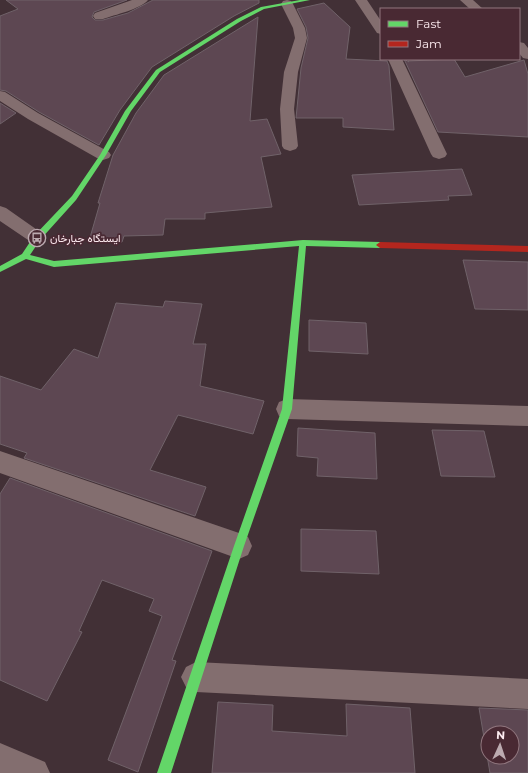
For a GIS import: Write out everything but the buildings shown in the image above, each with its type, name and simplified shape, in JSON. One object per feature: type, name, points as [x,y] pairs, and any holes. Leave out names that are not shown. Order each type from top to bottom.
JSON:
[{"type":"street","points":[[99,16],[142,0]]},
{"type":"street","points":[[0,269],[25,256],[37,238],[74,198],[103,155],[128,111],[158,71],[239,20],[263,8],[308,0]]},
{"type":"street","points":[[361,0],[380,28]]},
{"type":"street","points":[[466,0],[476,8]]},
{"type":"street","points":[[287,4],[299,28],[301,38],[291,72],[287,109],[290,146]]},
{"type":"street","points":[[520,47],[528,55]]},
{"type":"street","points":[[395,60],[439,154]]},
{"type":"street","points":[[0,94],[33,116],[103,155]]},
{"type":"street","points":[[0,212],[37,238]]},
{"type":"street","points":[[25,256],[54,264],[303,244],[528,248]]},
{"type":"street","points":[[164,773],[239,546],[287,409],[303,244]]},
{"type":"street","points":[[287,409],[528,416]]},
{"type":"street","points":[[0,462],[239,546]]},
{"type":"street","points":[[196,677],[528,694]]},
{"type":"street","points":[[0,759],[34,773]]},
{"type":"traffic: fast","points":[[0,269],[25,256],[37,238],[74,198],[103,155],[128,111],[158,71],[239,20],[263,8],[308,0]]},
{"type":"traffic: fast","points":[[25,256],[54,264],[303,243],[380,245]]},
{"type":"traffic: fast","points":[[164,773],[239,546],[287,409],[303,243]]},
{"type":"traffic: jam","points":[[380,245],[528,249]]},
{"type":"place","name":"ایستگاه جبارخان","points":[[37,238]]}]
